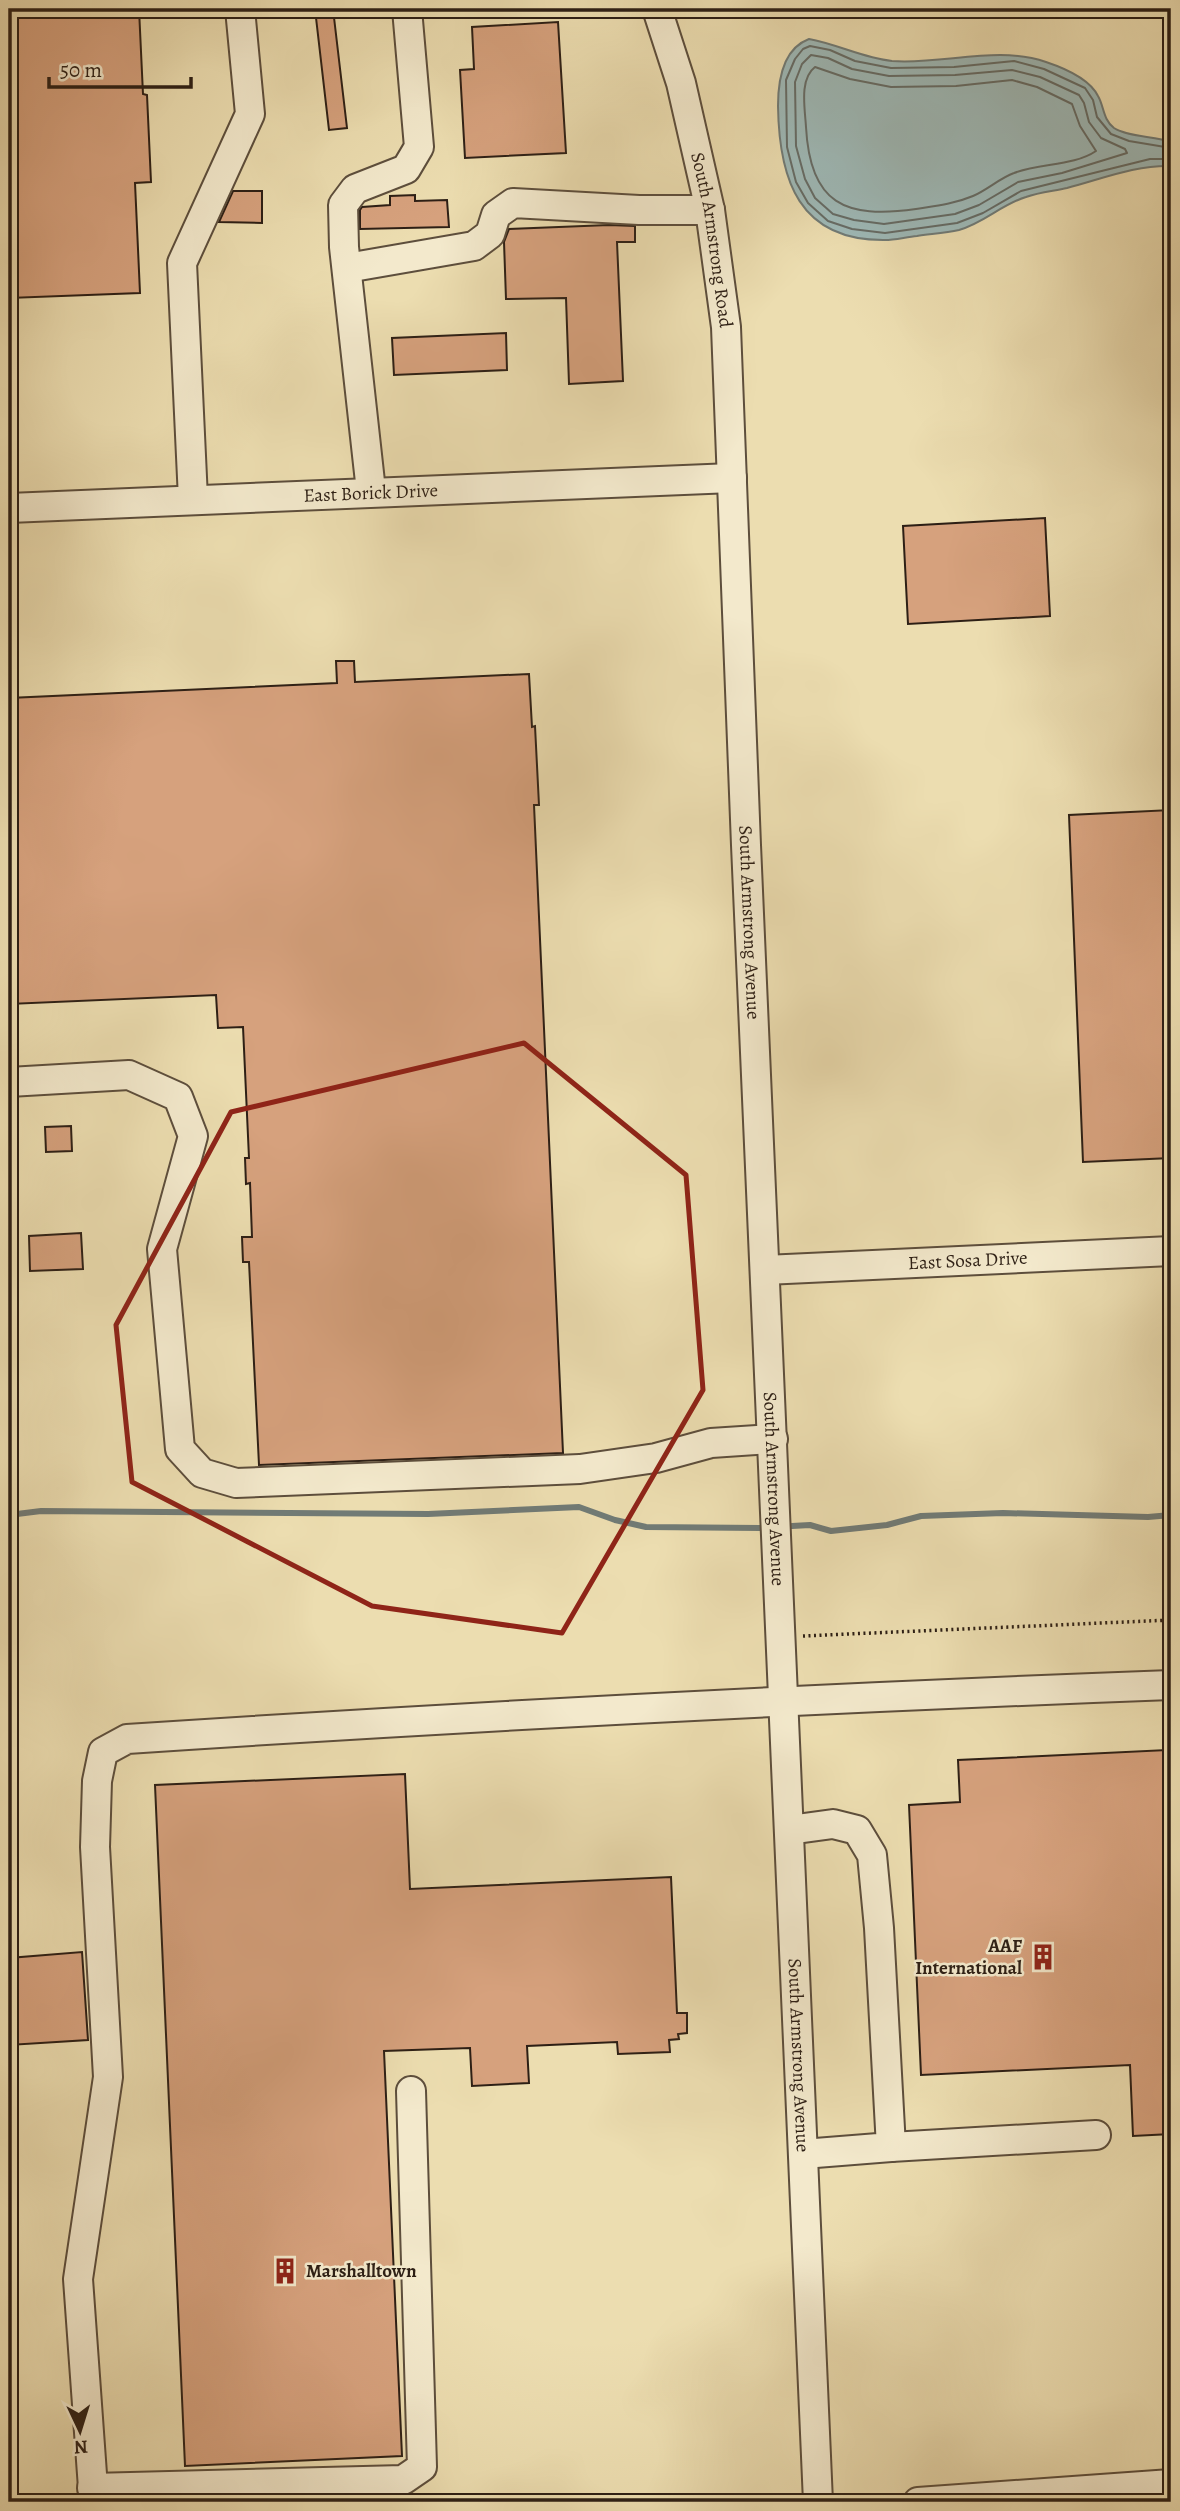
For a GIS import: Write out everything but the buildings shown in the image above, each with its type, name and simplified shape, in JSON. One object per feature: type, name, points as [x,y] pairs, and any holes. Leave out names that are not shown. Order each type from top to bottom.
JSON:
[{"type":"street","points":[[193,499],[182,263],[250,114],[240,9]]},
{"type":"street","points":[[371,491],[347,268],[343,205],[355,190],[406,169],[419,147],[407,9]]},
{"type":"street","name":"South Armstrong Road","points":[[657,9],[681,82],[710,210],[726,327],[732,478]]},
{"type":"street","points":[[347,268],[474,246],[490,234],[496,215],[513,203],[639,210],[710,210]]},
{"type":"street","name":"East Borick Drive","points":[[9,508],[732,478]]},
{"type":"street","name":"South Armstrong Avenue","points":[[732,478],[818,2502]]},
{"type":"street","points":[[9,1082],[129,1074],[177,1097],[192,1136],[162,1249],[180,1449],[202,1473],[236,1483],[580,1469],[656,1458],[711,1443],[773,1439]]},
{"type":"street","name":"East Sosa Drive","points":[[765,1270],[1171,1251]]},
{"type":"street","points":[[411,2091],[422,2467],[403,2480],[93,2495],[78,2279],[108,2077],[95,1847],[97,1781],[103,1752],[127,1739],[783,1701],[1171,1685]]},
{"type":"street","points":[[789,1830],[833,1824],[858,1830],[872,1855],[879,1928],[891,2147]]},
{"type":"street","points":[[803,2154],[1096,2134]]},
{"type":"street","points":[[918,2502],[1171,2484]]},
{"type":"path","points":[[780,1637],[1171,1620]]},
{"type":"highlighted area","points":[[524,1043],[686,1175],[703,1390],[562,1633],[372,1606],[132,1482],[116,1325],[231,1112]]},
{"type":"water","points":[[809,39],[892,61],[1008,55],[1053,64],[1089,84],[1114,128],[1171,142],[1171,166],[1132,170],[1031,195],[968,227],[954,231],[885,240],[856,238],[832,230],[814,218],[800,201],[790,181],[779,133],[778,96],[783,67],[793,50]]},
{"type":"waterway","points":[[9,1515],[41,1511],[428,1514],[579,1507],[615,1520],[646,1527],[760,1528]]},
{"type":"waterway","points":[[792,1526],[810,1525],[831,1531],[887,1525],[921,1516],[1003,1513],[1148,1517],[1171,1515]]},
{"type":"place","name":"AAF International","points":[[1043,1957]]},
{"type":"place","name":"Marshalltown","points":[[285,2271]]}]
